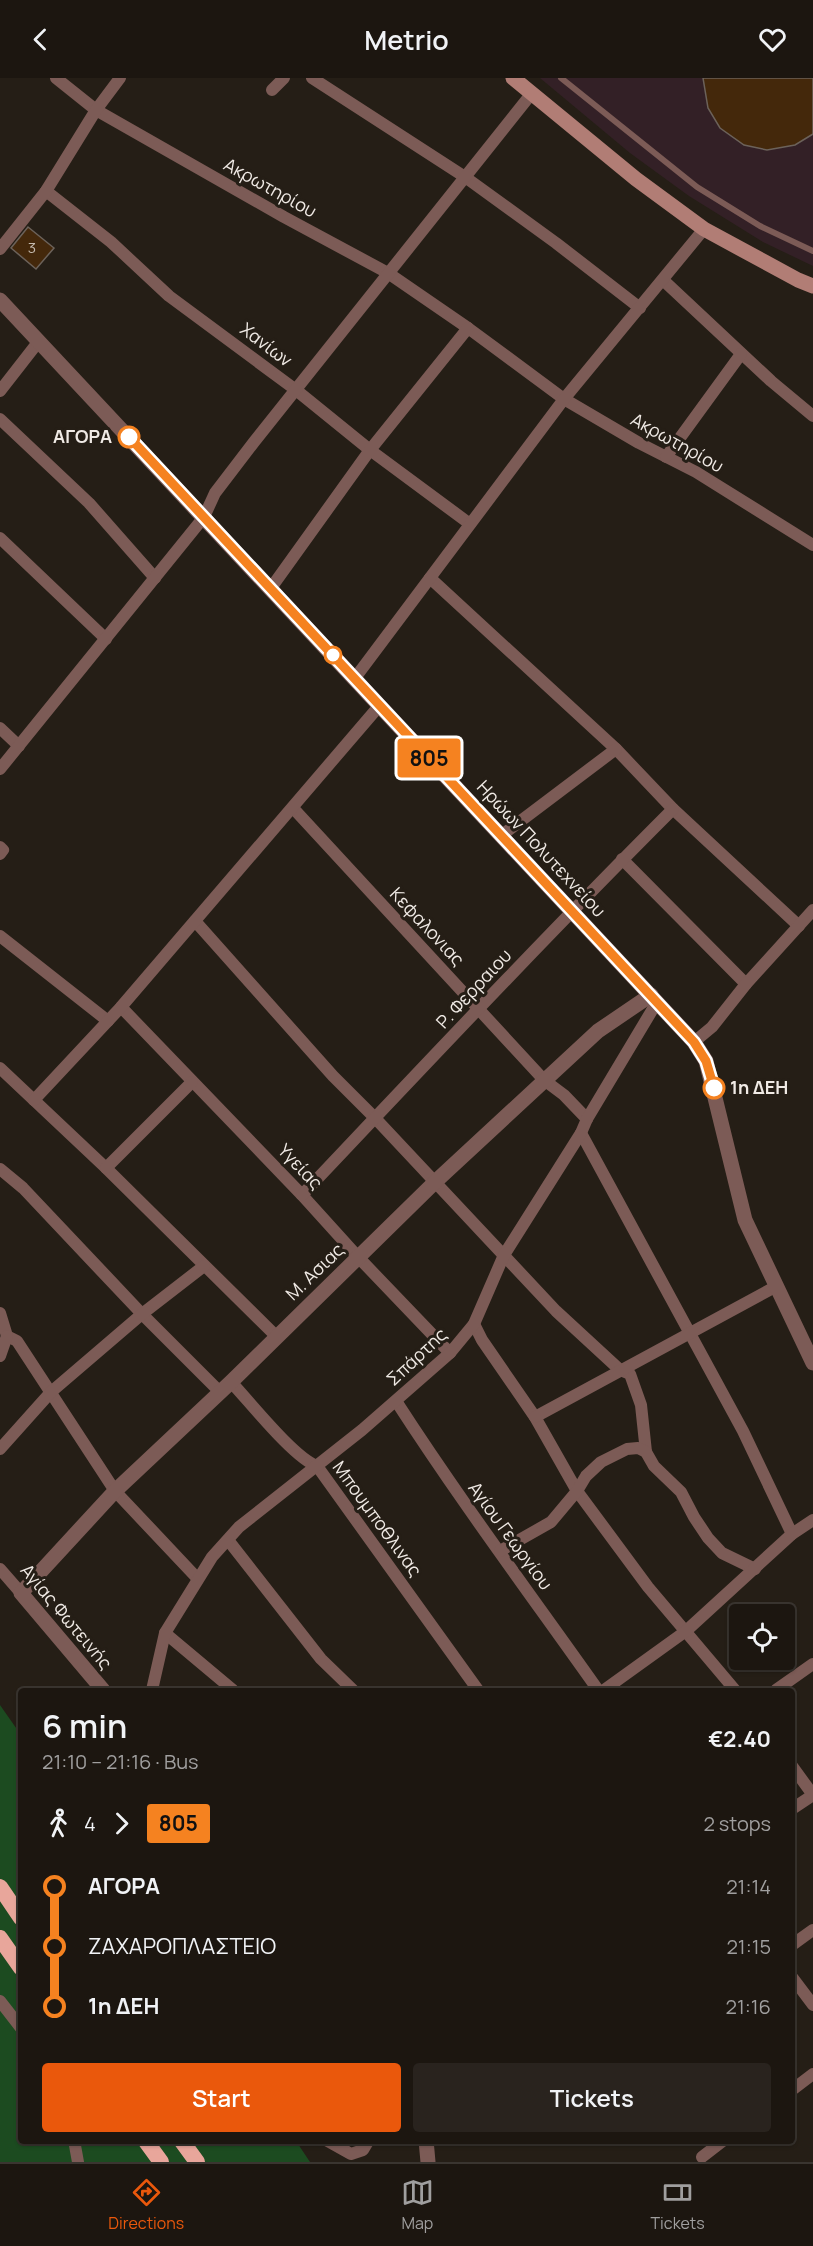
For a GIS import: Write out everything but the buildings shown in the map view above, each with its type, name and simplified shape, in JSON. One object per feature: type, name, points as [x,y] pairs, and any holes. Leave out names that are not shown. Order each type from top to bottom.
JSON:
[{"type":"highway","points":[[0,1887],[18,1914]]},
{"type":"highway","points":[[0,1938],[18,1964]]},
{"type":"highway","points":[[149,2144],[161,2162]]},
{"type":"highway","points":[[184,2144],[197,2162]]},
{"type":"main road","points":[[513,78],[636,179],[705,229],[813,286]]},
{"type":"street","name":"Ακρωτηρίου","points":[[56,78],[96,110],[388,273],[468,328],[564,399],[696,472],[813,545]]},
{"type":"street","points":[[0,249],[46,191],[96,110],[120,78]]},
{"type":"street","points":[[272,90],[284,78]]},
{"type":"street","points":[[312,78],[465,177],[640,308]]},
{"type":"street","points":[[0,769],[204,517],[215,493],[532,93]]},
{"type":"street","name":"Χανίων","points":[[46,191],[111,242],[169,296],[470,524]]},
{"type":"street","points":[[355,678],[564,399],[705,229]]},
{"type":"street","points":[[663,280],[741,354],[813,416]]},
{"type":"street","name":"Ηρώων Πολυτεχνείου","points":[[0,300],[694,1042],[706,1061],[745,1220],[813,1363]]},
{"type":"street","points":[[271,588],[370,450],[468,328]]},
{"type":"street","points":[[0,391],[39,341]]},
{"type":"street","points":[[666,457],[741,354]]},
{"type":"street","points":[[0,418],[89,502],[155,578]]},
{"type":"street","points":[[0,538],[106,639]]},
{"type":"street","points":[[430,578],[616,749],[673,809],[799,926]]},
{"type":"street","points":[[34,1100],[121,1007],[380,705]]},
{"type":"street","points":[[0,728],[19,746]]},
{"type":"street","points":[[502,835],[616,749]]},
{"type":"street","name":"Κεφαλονιας","points":[[293,808],[544,1080],[564,1095],[586,1119]]},
{"type":"street","name":"Ρ. Φερραιου","points":[[302,1195],[480,1010],[571,910],[673,809]]},
{"type":"street","points":[[0,848],[3,850],[0,854]]},
{"type":"street","points":[[622,860],[746,984]]},
{"type":"street","points":[[694,1042],[712,1027],[746,984],[813,910]]},
{"type":"street","points":[[195,921],[333,1076],[556,1311],[620,1371],[630,1374],[641,1405],[646,1452],[654,1466],[681,1492],[708,1539],[722,1553],[755,1569]]},
{"type":"street","points":[[0,936],[108,1020]]},
{"type":"street","name":"Μ. Ασιας","points":[[21,1593],[115,1491],[226,1387],[435,1182],[598,1031],[654,999]]},
{"type":"street","name":"Σπάρτης","points":[[152,1688],[165,1633],[198,1578],[239,1527],[396,1401],[450,1353],[474,1323],[504,1255],[581,1133],[586,1119],[654,999]]},
{"type":"street","name":"Υγείας","points":[[121,1007],[450,1353]]},
{"type":"street","points":[[0,1068],[106,1168],[276,1336]]},
{"type":"street","points":[[106,1168],[192,1082]]},
{"type":"street","points":[[581,1133],[743,1431],[792,1534]]},
{"type":"street","name":"Μπουμποθλινας","points":[[0,1168],[23,1188],[142,1314],[308,1463],[317,1466],[477,1688]]},
{"type":"street","points":[[0,1449],[51,1392],[142,1314],[204,1266]]},
{"type":"street","points":[[535,1417],[776,1287]]},
{"type":"street","points":[[0,1313],[7,1336],[0,1356]]},
{"type":"street","points":[[474,1323],[482,1340],[535,1417],[578,1491],[648,1587],[733,1688]]},
{"type":"street","points":[[7,1336],[17,1341],[115,1491],[198,1578]]},
{"type":"street","name":"Αγίου Γεωργίου","points":[[396,1401],[450,1484],[597,1688]]},
{"type":"street","points":[[500,1551],[551,1522],[578,1491],[586,1476],[602,1462],[627,1449],[646,1452]]},
{"type":"street","points":[[607,1688],[686,1631],[792,1534],[813,1520]]},
{"type":"street","points":[[228,1540],[321,1659],[351,1688]]},
{"type":"street","name":"Αγίας Φωτεινής","points":[[0,1569],[101,1688]]},
{"type":"street","points":[[165,1633],[231,1688]]},
{"type":"street","points":[[779,1688],[813,1664]]},
{"type":"street","points":[[795,1770],[813,1795],[795,1807]]},
{"type":"street","points":[[795,1943],[813,1930]]},
{"type":"street","points":[[795,1981],[813,2005]]},
{"type":"street","points":[[0,2001],[18,2024]]},
{"type":"street","points":[[795,2088],[813,2074]]},
{"type":"street","points":[[75,2144],[78,2162]]},
{"type":"street","points":[[333,2144],[347,2152],[357,2153],[363,2150],[367,2144]]},
{"type":"street","points":[[426,2144],[428,2162]]},
{"type":"street","points":[[702,2157],[719,2144]]},
{"type":"lane","points":[[561,78],[697,187],[760,226],[813,251]]},
{"type":"shaded area","points":[[540,78],[813,78],[813,266],[763,242],[689,196],[630,153]]},
{"type":"green space","points":[[0,1705],[18,1731],[18,2144],[298,2144],[310,2162],[0,2162]]},
{"type":"bus line","name":"805","points":[[129,437],[694,1042],[706,1061],[714,1088]]},
{"type":"place","name":"ΑΓΟΡΑ","points":[[129,437]]},
{"type":"place","name":"1η ΔΕΗ","points":[[714,1088]]}]
